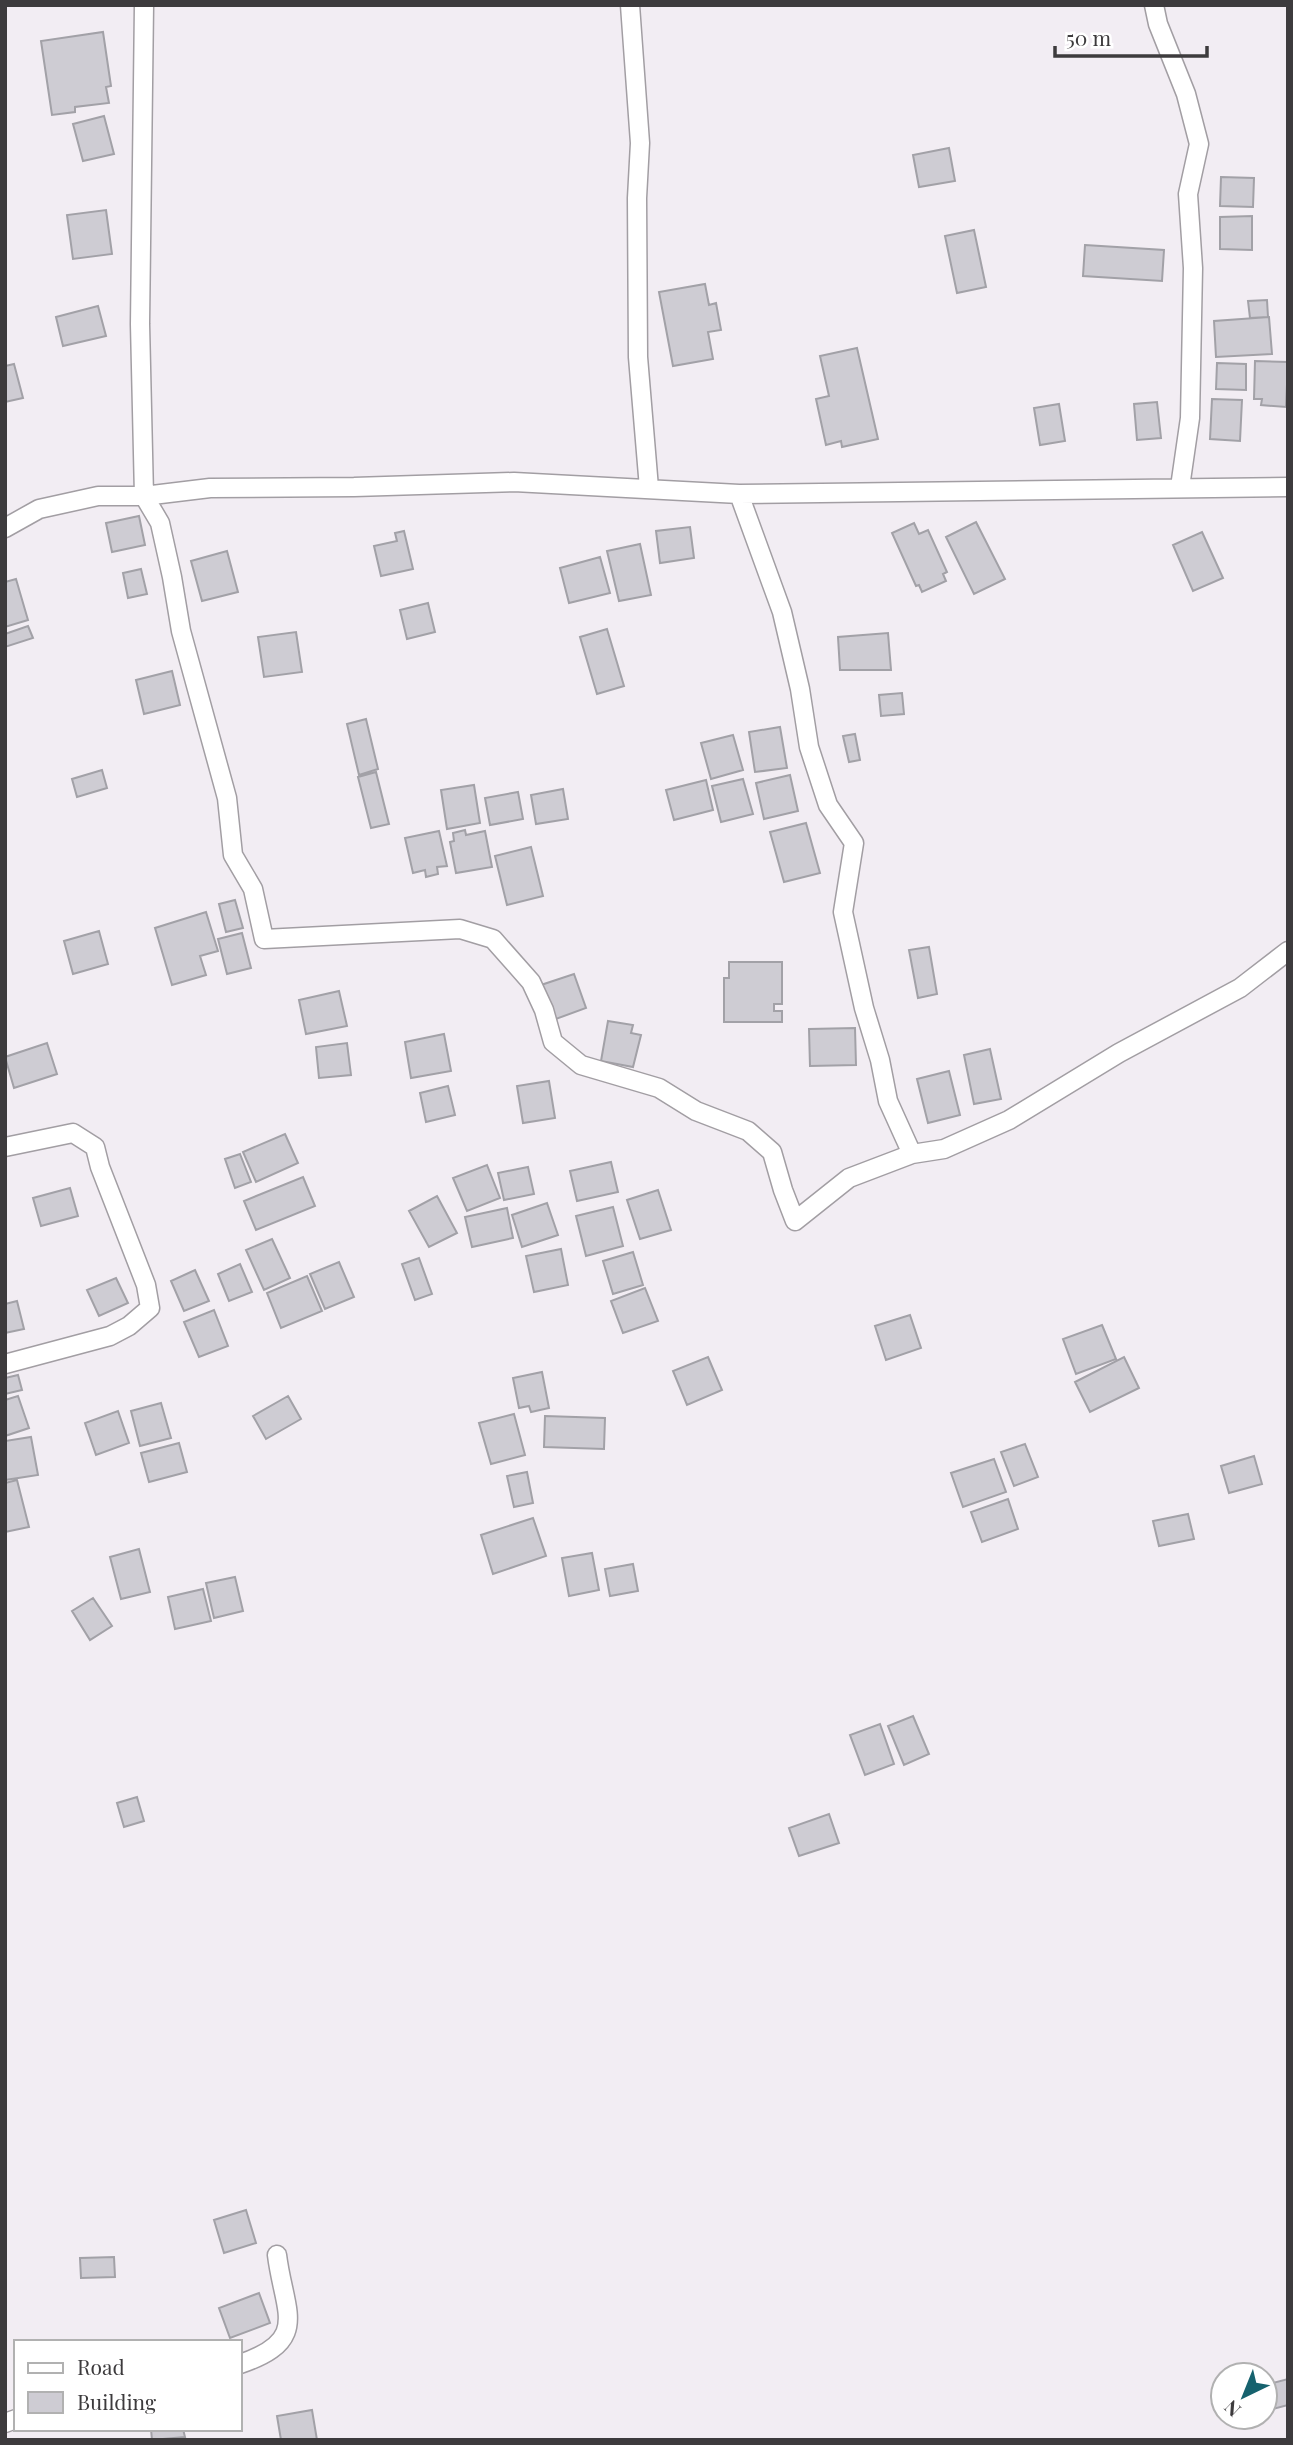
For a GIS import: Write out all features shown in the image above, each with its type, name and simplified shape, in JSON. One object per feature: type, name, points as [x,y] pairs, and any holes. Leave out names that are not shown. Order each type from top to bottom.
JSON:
[{"type":"street","points":[[144,5],[140,310],[144,496],[160,523],[181,631],[227,798],[233,855],[253,889],[264,939],[460,929],[493,939],[513,958],[531,982],[544,1010],[553,1042],[581,1065],[659,1088],[696,1111],[748,1131],[772,1152],[794,1221],[849,1178],[912,1154],[944,1149],[1009,1120],[1119,1053],[1240,988],[1288,951]]},
{"type":"street","points":[[630,5],[640,143],[637,198],[638,357],[649,488]]},
{"type":"street","points":[[1154,5],[1158,24],[1186,94],[1199,144],[1188,194],[1193,268],[1190,418],[1180,487]]},
{"type":"street","points":[[5,528],[39,509],[98,496],[144,496],[210,488],[514,482],[739,494],[1288,487]]},
{"type":"street","points":[[739,494],[782,612],[810,747],[824,793],[828,805],[854,844],[843,912],[888,1101],[912,1154]]},
{"type":"street","points":[[5,1147],[73,1133],[94,1147],[146,1285],[150,1308],[129,1326],[110,1336],[5,1364]]},
{"type":"street","points":[[242,2363],[258,2358],[276,2347],[287,2334],[289,2314],[277,2255]]},
{"type":"building","points":[[103,32],[111,86],[106,87],[109,103],[75,107],[75,112],[52,115],[41,41]]},
{"type":"building","points":[[104,116],[114,154],[83,161],[73,124]]},
{"type":"building","points":[[949,148],[955,181],[919,187],[913,155]]},
{"type":"building","points":[[1221,177],[1254,178],[1253,207],[1220,206]]},
{"type":"building","points":[[106,210],[112,254],[73,259],[67,215]]},
{"type":"building","points":[[1252,216],[1252,250],[1220,249],[1220,217]]},
{"type":"building","points":[[974,230],[986,287],[957,293],[945,236]]},
{"type":"building","points":[[1085,245],[1164,250],[1162,281],[1083,276]]},
{"type":"building","points":[[705,284],[709,305],[716,303],[721,330],[708,332],[713,359],[673,366],[659,292]]},
{"type":"building","points":[[1267,300],[1268,317],[1250,318],[1248,301]]},
{"type":"building","points":[[98,306],[106,336],[63,346],[56,317]]},
{"type":"building","points":[[1269,317],[1272,354],[1216,357],[1214,321]]},
{"type":"building","points":[[857,348],[878,439],[842,447],[841,441],[826,445],[816,399],[829,396],[820,356]]},
{"type":"building","points":[[1255,361],[1288,362],[1286,407],[1261,405],[1262,399],[1254,399]]},
{"type":"building","points":[[1217,363],[1246,364],[1246,390],[1216,389]]},
{"type":"building","points":[[14,364],[23,398],[5,402],[5,366]]},
{"type":"building","points":[[1212,399],[1242,400],[1240,441],[1210,439]]},
{"type":"building","points":[[1157,402],[1161,438],[1137,440],[1134,404]]},
{"type":"building","points":[[1059,404],[1065,441],[1040,445],[1034,408]]},
{"type":"building","points":[[139,516],[145,545],[112,552],[106,523]]},
{"type":"building","points":[[976,522],[1005,579],[974,594],[946,537]]},
{"type":"building","points":[[914,523],[919,534],[928,530],[947,572],[943,574],[946,581],[922,592],[919,585],[916,586],[892,533]]},
{"type":"building","points":[[690,527],[694,558],[660,563],[656,531]]},
{"type":"building","points":[[404,531],[413,569],[381,576],[374,546],[397,541],[395,533]]},
{"type":"building","points":[[1202,532],[1223,578],[1193,591],[1173,545]]},
{"type":"building","points":[[640,544],[651,595],[619,601],[607,551]]},
{"type":"building","points":[[227,551],[238,592],[202,601],[191,561]]},
{"type":"building","points":[[600,557],[610,593],[569,603],[560,568]]},
{"type":"building","points":[[141,569],[147,594],[128,598],[123,573]]},
{"type":"building","points":[[16,579],[28,620],[5,627],[5,582]]},
{"type":"building","points":[[428,603],[435,632],[407,639],[400,610]]},
{"type":"building","points":[[28,626],[33,638],[5,647],[5,634]]},
{"type":"building","points":[[607,629],[624,686],[597,694],[580,637]]},
{"type":"building","points":[[296,632],[302,672],[264,677],[258,637]]},
{"type":"building","points":[[888,633],[891,670],[840,670],[838,637]]},
{"type":"building","points":[[172,671],[180,705],[144,714],[136,680]]},
{"type":"building","points":[[902,693],[904,714],[881,716],[879,695]]},
{"type":"building","points":[[366,719],[378,769],[359,775],[347,724]]},
{"type":"building","points":[[780,727],[787,768],[755,772],[749,732]]},
{"type":"building","points":[[855,734],[860,760],[849,762],[843,736]]},
{"type":"building","points":[[733,735],[743,770],[711,779],[701,743]]},
{"type":"building","points":[[102,770],[107,788],[77,797],[72,779]]},
{"type":"building","points":[[376,772],[389,824],[371,828],[358,777]]},
{"type":"building","points":[[790,775],[798,811],[764,819],[756,783]]},
{"type":"building","points":[[743,779],[753,814],[721,822],[712,786]]},
{"type":"building","points":[[706,780],[713,810],[674,820],[666,790]]},
{"type":"building","points":[[474,785],[480,823],[447,829],[441,790]]},
{"type":"building","points":[[563,789],[568,819],[536,824],[531,795]]},
{"type":"building","points":[[518,792],[523,819],[490,825],[485,798]]},
{"type":"building","points":[[806,823],[820,873],[784,882],[770,832]]},
{"type":"building","points":[[465,830],[466,835],[485,831],[492,867],[456,873],[450,842],[454,841],[453,833]]},
{"type":"building","points":[[439,831],[447,866],[437,867],[438,874],[426,877],[425,870],[413,873],[405,838]]},
{"type":"building","points":[[531,847],[543,896],[507,905],[495,856]]},
{"type":"building","points":[[235,900],[243,928],[226,932],[219,904]]},
{"type":"building","points":[[206,912],[218,951],[200,956],[206,975],[172,985],[155,928]]},
{"type":"building","points":[[99,931],[108,964],[73,974],[64,941]]},
{"type":"building","points":[[242,933],[251,968],[227,974],[218,939]]},
{"type":"building","points":[[929,947],[937,994],[918,998],[909,950]]},
{"type":"building","points":[[729,962],[782,962],[782,1004],[774,1004],[774,1011],[782,1011],[782,1022],[724,1022],[724,978],[729,978]]},
{"type":"building","points":[[574,974],[586,1008],[553,1020],[541,985]]},
{"type":"building","points":[[339,991],[347,1026],[306,1034],[299,1000]]},
{"type":"building","points":[[608,1021],[633,1025],[631,1033],[641,1035],[633,1067],[601,1061]]},
{"type":"building","points":[[855,1028],[856,1065],[810,1066],[809,1029]]},
{"type":"building","points":[[444,1034],[451,1071],[411,1078],[405,1042]]},
{"type":"building","points":[[47,1043],[57,1074],[14,1088],[5,1057]]},
{"type":"building","points":[[347,1043],[351,1075],[319,1078],[316,1047]]},
{"type":"building","points":[[990,1049],[1001,1099],[974,1104],[964,1055]]},
{"type":"building","points":[[949,1071],[960,1115],[928,1123],[917,1079]]},
{"type":"building","points":[[549,1081],[555,1118],[523,1123],[517,1086]]},
{"type":"building","points":[[448,1086],[455,1115],[426,1122],[420,1093]]},
{"type":"building","points":[[285,1134],[298,1163],[256,1182],[243,1152]]},
{"type":"building","points":[[240,1154],[251,1182],[235,1188],[225,1159]]},
{"type":"building","points":[[611,1162],[618,1192],[577,1201],[570,1171]]},
{"type":"building","points":[[487,1165],[500,1198],[467,1211],[453,1178]]},
{"type":"building","points":[[528,1167],[534,1194],[504,1200],[498,1173]]},
{"type":"building","points":[[303,1177],[315,1206],[256,1230],[244,1201]]},
{"type":"building","points":[[70,1188],[78,1216],[41,1226],[33,1198]]},
{"type":"building","points":[[658,1190],[671,1230],[640,1239],[627,1200]]},
{"type":"building","points":[[437,1196],[457,1233],[429,1247],[409,1211]]},
{"type":"building","points":[[547,1203],[558,1235],[522,1247],[512,1215]]},
{"type":"building","points":[[613,1207],[623,1246],[586,1256],[576,1216]]},
{"type":"building","points":[[507,1208],[513,1238],[472,1247],[465,1217]]},
{"type":"building","points":[[272,1239],[290,1278],[264,1290],[246,1250]]},
{"type":"building","points":[[561,1249],[568,1285],[534,1292],[526,1256]]},
{"type":"building","points":[[633,1252],[643,1285],[613,1294],[603,1261]]},
{"type":"building","points":[[419,1258],[432,1294],[415,1300],[402,1264]]},
{"type":"building","points":[[339,1262],[354,1297],[325,1309],[310,1274]]},
{"type":"building","points":[[240,1264],[252,1292],[229,1301],[218,1274]]},
{"type":"building","points":[[195,1270],[209,1301],[184,1311],[171,1281]]},
{"type":"building","points":[[307,1276],[322,1311],[281,1328],[267,1293]]},
{"type":"building","points":[[116,1278],[128,1303],[99,1316],[87,1290]]},
{"type":"building","points":[[645,1288],[658,1321],[623,1333],[611,1301]]},
{"type":"building","points":[[17,1301],[24,1329],[5,1333],[5,1304]]},
{"type":"building","points":[[214,1310],[228,1346],[199,1357],[184,1322]]},
{"type":"building","points":[[910,1315],[921,1348],[886,1360],[875,1326]]},
{"type":"building","points":[[1102,1325],[1116,1359],[1076,1374],[1063,1339]]},
{"type":"building","points":[[708,1357],[722,1390],[687,1405],[673,1371]]},
{"type":"building","points":[[1124,1357],[1139,1388],[1090,1412],[1075,1382]]},
{"type":"building","points":[[542,1372],[549,1408],[531,1412],[529,1406],[519,1408],[513,1378]]},
{"type":"building","points":[[18,1375],[22,1390],[5,1394],[5,1378]]},
{"type":"building","points":[[18,1396],[29,1428],[5,1436],[5,1400]]},
{"type":"building","points":[[288,1396],[301,1419],[266,1439],[253,1416]]},
{"type":"building","points":[[161,1403],[171,1438],[140,1446],[131,1411]]},
{"type":"building","points":[[118,1411],[129,1443],[96,1455],[85,1423]]},
{"type":"building","points":[[514,1414],[525,1455],[491,1464],[479,1423]]},
{"type":"building","points":[[545,1416],[605,1418],[604,1449],[544,1447]]},
{"type":"building","points":[[31,1437],[38,1475],[5,1480],[5,1441]]},
{"type":"building","points":[[179,1443],[187,1472],[149,1482],[141,1453]]},
{"type":"building","points":[[1025,1444],[1038,1477],[1014,1486],[1001,1452]]},
{"type":"building","points":[[1254,1456],[1262,1484],[1229,1493],[1221,1466]]},
{"type":"building","points":[[994,1459],[1006,1492],[963,1507],[951,1473]]},
{"type":"building","points":[[527,1472],[533,1503],[514,1507],[507,1476]]},
{"type":"building","points":[[17,1480],[29,1527],[5,1532],[5,1483]]},
{"type":"building","points":[[1008,1499],[1018,1529],[982,1542],[971,1512]]},
{"type":"building","points":[[1188,1514],[1194,1539],[1159,1546],[1153,1521]]},
{"type":"building","points":[[533,1518],[546,1556],[493,1574],[481,1535]]},
{"type":"building","points":[[139,1549],[150,1592],[121,1599],[110,1557]]},
{"type":"building","points":[[592,1553],[599,1590],[569,1596],[562,1558]]},
{"type":"building","points":[[633,1564],[638,1591],[610,1596],[605,1569]]},
{"type":"building","points":[[235,1577],[243,1611],[214,1618],[206,1583]]},
{"type":"building","points":[[203,1589],[211,1621],[175,1629],[168,1597]]},
{"type":"building","points":[[93,1598],[112,1626],[90,1640],[72,1611]]},
{"type":"building","points":[[913,1716],[929,1754],[904,1765],[888,1726]]},
{"type":"building","points":[[880,1724],[894,1764],[865,1775],[850,1735]]},
{"type":"building","points":[[137,1797],[144,1821],[124,1827],[117,1803]]},
{"type":"building","points":[[829,1814],[839,1843],[799,1856],[789,1828]]},
{"type":"building","points":[[246,2210],[256,2243],[224,2253],[214,2220]]},
{"type":"building","points":[[114,2257],[115,2277],[81,2278],[80,2258]]},
{"type":"building","points":[[259,2293],[270,2323],[230,2338],[219,2308]]},
{"type":"building","points":[[1288,2379],[1288,2405],[1279,2407],[1279,2381]]},
{"type":"building","points":[[312,2410],[317,2440],[281,2440],[277,2416]]},
{"type":"building","points":[[151,2431],[184,2431],[185,2437],[152,2440]]}]
